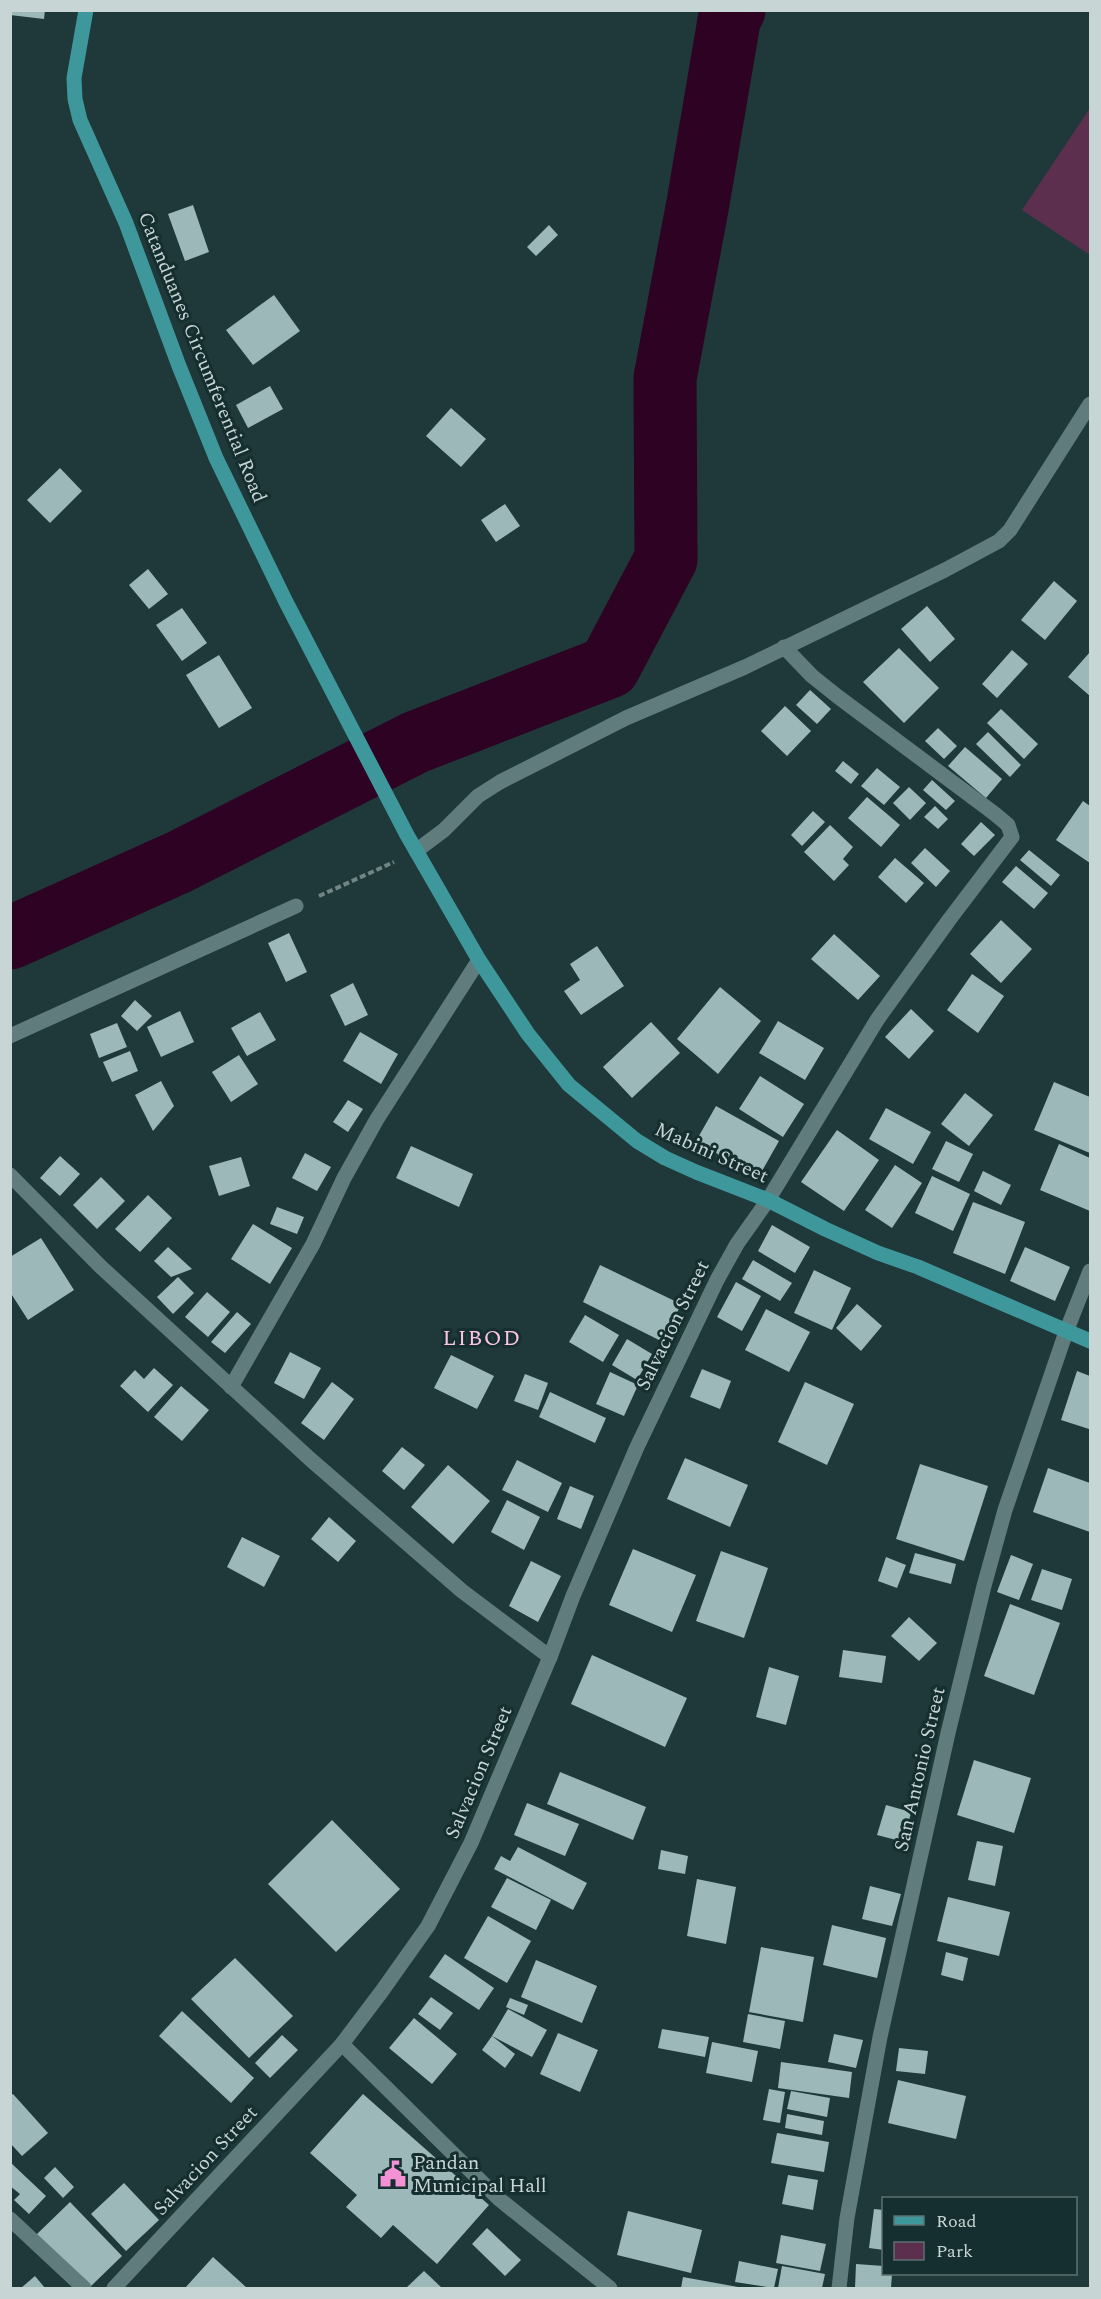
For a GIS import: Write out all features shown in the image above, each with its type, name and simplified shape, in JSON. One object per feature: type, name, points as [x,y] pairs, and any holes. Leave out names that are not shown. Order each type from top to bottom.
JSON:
[{"type":"main road","name":"Catanduanes Circumferential Road","points":[[86,10],[74,78],[75,99],[80,120],[126,224],[216,458],[328,685],[408,835]]},
{"type":"main road","name":"Mabini Street","points":[[408,835],[478,960],[550,1064],[594,1107],[637,1141],[664,1158],[768,1200],[878,1253],[918,1267],[1090,1341]]},
{"type":"street","points":[[416,851],[444,830],[478,795],[500,782],[626,718],[745,667],[945,570],[999,541],[1010,530],[1090,404]]},
{"type":"street","name":"Salvacion Street","points":[[114,2289],[342,2044],[428,1926],[471,1843],[637,1447],[737,1244],[768,1200],[877,1020],[1012,837],[1008,825],[995,814],[837,696],[812,676],[784,647]]},
{"type":"street","points":[[10,1036],[296,906]]},
{"type":"street","points":[[231,1387],[313,1244],[344,1178],[368,1135],[478,960]]},
{"type":"street","points":[[10,1175],[101,1267],[310,1459],[462,1591],[550,1657]]},
{"type":"street","name":"San Antonio Street","points":[[839,2289],[847,2218],[880,2037],[948,1733],[1005,1510],[1066,1332],[1090,1271]]},
{"type":"street","points":[[342,2044],[499,2199],[610,2289]]},
{"type":"street","points":[[10,2219],[84,2289]]},
{"type":"path","points":[[296,906],[416,851]]},
{"type":"green space","points":[[1090,108],[1090,255],[1022,210]]},
{"type":"building","points":[[10,10],[45,10],[44,19],[10,15]]},
{"type":"building","points":[[193,205],[209,252],[185,261],[168,214]]},
{"type":"building","points":[[549,225],[558,235],[536,256],[527,247]]},
{"type":"building","points":[[274,295],[300,331],[253,365],[226,330]]},
{"type":"building","points":[[270,386],[283,409],[248,428],[236,405]]},
{"type":"building","points":[[451,408],[486,439],[461,467],[426,436]]},
{"type":"building","points":[[60,468],[82,491],[50,523],[27,500]]},
{"type":"building","points":[[505,504],[520,526],[496,542],[481,520]]},
{"type":"building","points":[[148,569],[168,594],[149,609],[129,585]]},
{"type":"building","points":[[1054,581],[1077,601],[1045,640],[1021,620]]},
{"type":"building","points":[[927,606],[955,639],[930,662],[901,629]]},
{"type":"building","points":[[182,608],[207,643],[182,661],[156,625]]},
{"type":"building","points":[[899,648],[939,688],[904,723],[863,682]]},
{"type":"building","points":[[1012,650],[1028,664],[997,698],[982,684]]},
{"type":"building","points":[[1090,652],[1090,696],[1068,677]]},
{"type":"building","points":[[219,655],[252,708],[219,728],[186,675]]},
{"type":"building","points":[[810,690],[831,709],[817,724],[796,705]]},
{"type":"building","points":[[785,706],[811,731],[787,756],[761,731]]},
{"type":"building","points":[[1001,709],[1038,744],[1024,759],[987,723]]},
{"type":"building","points":[[938,728],[957,746],[944,759],[925,741]]},
{"type":"building","points":[[988,732],[1021,765],[1010,777],[976,744]]},
{"type":"building","points":[[965,747],[1002,779],[986,798],[948,766]]},
{"type":"building","points":[[843,761],[859,774],[851,784],[835,771]]},
{"type":"building","points":[[877,768],[900,787],[884,805],[861,786]]},
{"type":"building","points":[[932,780],[955,801],[946,810],[923,790]]},
{"type":"building","points":[[909,787],[926,803],[910,820],[893,803]]},
{"type":"building","points":[[867,797],[900,825],[881,847],[848,818]]},
{"type":"building","points":[[1083,801],[1090,806],[1090,863],[1056,840]]},
{"type":"building","points":[[935,806],[948,819],[938,829],[924,817]]},
{"type":"building","points":[[813,811],[825,822],[802,846],[791,835]]},
{"type":"building","points":[[981,822],[995,835],[974,856],[961,844]]},
{"type":"building","points":[[830,825],[853,847],[843,859],[849,865],[834,881],[804,852]]},
{"type":"building","points":[[925,848],[950,871],[936,887],[911,863]]},
{"type":"building","points":[[1029,850],[1060,875],[1051,886],[1020,860]]},
{"type":"building","points":[[895,858],[924,883],[906,903],[878,877]]},
{"type":"building","points":[[1016,866],[1048,893],[1034,909],[1002,882]]},
{"type":"building","points":[[1001,920],[1032,949],[1001,983],[970,954]]},
{"type":"building","points":[[289,933],[307,972],[286,982],[268,943]]},
{"type":"building","points":[[834,934],[880,976],[858,1000],[811,959]]},
{"type":"building","points":[[597,946],[624,986],[581,1015],[564,991],[580,980],[570,964]]},
{"type":"building","points":[[972,974],[1004,996],[978,1033],[947,1010]]},
{"type":"building","points":[[353,983],[368,1015],[345,1026],[330,995]]},
{"type":"building","points":[[720,987],[761,1021],[718,1074],[677,1039]]},
{"type":"building","points":[[135,1000],[152,1016],[137,1031],[121,1016]]},
{"type":"building","points":[[911,1009],[934,1031],[909,1059],[885,1037]]},
{"type":"building","points":[[180,1011],[194,1042],[161,1057],[147,1027]]},
{"type":"building","points":[[260,1012],[276,1040],[247,1056],[231,1028]]},
{"type":"building","points":[[778,1021],[824,1048],[805,1080],[759,1053]]},
{"type":"building","points":[[651,1022],[680,1053],[632,1098],[603,1067]]},
{"type":"building","points":[[117,1023],[127,1047],[99,1058],[90,1034]]},
{"type":"building","points":[[360,1032],[398,1054],[381,1084],[343,1061]]},
{"type":"building","points":[[130,1051],[138,1071],[112,1082],[103,1062]]},
{"type":"building","points":[[239,1055],[258,1084],[231,1102],[212,1072]]},
{"type":"building","points":[[760,1076],[804,1104],[783,1137],[739,1109]]},
{"type":"building","points":[[161,1081],[174,1106],[153,1131],[135,1095]]},
{"type":"building","points":[[1054,1082],[1090,1097],[1090,1153],[1034,1130]]},
{"type":"building","points":[[965,1093],[993,1115],[969,1146],[941,1124]]},
{"type":"building","points":[[348,1100],[363,1109],[348,1132],[333,1122]]},
{"type":"building","points":[[716,1106],[779,1141],[758,1178],[696,1141]]},
{"type":"building","points":[[886,1108],[931,1132],[913,1164],[869,1139]]},
{"type":"building","points":[[837,1130],[879,1160],[844,1211],[801,1182]]},
{"type":"building","points":[[946,1141],[973,1154],[959,1182],[932,1169]]},
{"type":"building","points":[[1059,1144],[1090,1158],[1090,1211],[1040,1190]]},
{"type":"building","points":[[411,1146],[473,1174],[459,1207],[396,1178]]},
{"type":"building","points":[[305,1153],[331,1167],[317,1191],[292,1178]]},
{"type":"building","points":[[60,1156],[80,1174],[60,1196],[40,1178]]},
{"type":"building","points":[[241,1157],[250,1186],[219,1196],[209,1166]]},
{"type":"building","points":[[895,1165],[922,1183],[892,1228],[865,1210]]},
{"type":"building","points":[[983,1171],[1011,1185],[1001,1205],[974,1191]]},
{"type":"building","points":[[932,1176],[970,1194],[953,1231],[915,1213]]},
{"type":"building","points":[[101,1177],[125,1201],[97,1229],[73,1205]]},
{"type":"building","points":[[148,1195],[172,1218],[140,1252],[115,1229]]},
{"type":"building","points":[[973,1202],[1025,1222],[1005,1274],[953,1253]]},
{"type":"building","points":[[277,1207],[304,1217],[297,1234],[270,1224]]},
{"type":"building","points":[[253,1224],[292,1248],[270,1284],[231,1259]]},
{"type":"building","points":[[772,1225],[810,1247],[795,1273],[758,1251]]},
{"type":"building","points":[[41,1238],[74,1290],[28,1320],[10,1292],[10,1257]]},
{"type":"building","points":[[168,1247],[192,1269],[171,1277],[154,1261]]},
{"type":"building","points":[[1025,1247],[1070,1267],[1055,1301],[1010,1281]]},
{"type":"building","points":[[753,1260],[792,1283],[780,1301],[742,1279]]},
{"type":"building","points":[[600,1265],[681,1304],[663,1342],[583,1302]]},
{"type":"building","points":[[814,1270],[851,1288],[832,1330],[794,1313]]},
{"type":"building","points":[[178,1277],[194,1293],[173,1314],[157,1297]]},
{"type":"building","points":[[736,1282],[761,1296],[742,1331],[717,1317]]},
{"type":"building","points":[[207,1292],[230,1312],[208,1337],[185,1317]]},
{"type":"building","points":[[857,1304],[882,1326],[861,1351],[836,1328]]},
{"type":"building","points":[[766,1309],[810,1332],[789,1372],[745,1350]]},
{"type":"building","points":[[237,1312],[251,1324],[225,1353],[211,1342]]},
{"type":"building","points":[[585,1315],[619,1335],[603,1362],[569,1342]]},
{"type":"building","points":[[627,1339],[652,1354],[637,1380],[612,1365]]},
{"type":"building","points":[[290,1352],[321,1368],[304,1399],[274,1383]]},
{"type":"building","points":[[451,1355],[494,1376],[477,1409],[434,1388]]},
{"type":"building","points":[[154,1368],[173,1385],[148,1412],[120,1386],[135,1370],[144,1379]]},
{"type":"building","points":[[702,1369],[731,1381],[720,1409],[690,1397]]},
{"type":"building","points":[[1077,1371],[1090,1376],[1089,1429],[1061,1420]]},
{"type":"building","points":[[610,1372],[638,1385],[624,1416],[596,1404]]},
{"type":"building","points":[[525,1374],[548,1383],[538,1410],[514,1401]]},
{"type":"building","points":[[332,1382],[354,1399],[324,1440],[301,1423]]},
{"type":"building","points":[[805,1382],[854,1404],[827,1465],[778,1442]]},
{"type":"building","points":[[181,1386],[209,1410],[182,1441],[154,1417]]},
{"type":"building","points":[[550,1392],[606,1418],[595,1443],[539,1417]]},
{"type":"building","points":[[402,1447],[425,1465],[404,1490],[382,1471]]},
{"type":"building","points":[[685,1458],[748,1485],[730,1527],[667,1499]]},
{"type":"building","points":[[517,1460],[562,1483],[548,1512],[502,1490]]},
{"type":"building","points":[[920,1464],[988,1486],[964,1561],[896,1539]]},
{"type":"building","points":[[448,1465],[490,1501],[453,1544],[411,1507]]},
{"type":"building","points":[[1048,1468],[1090,1483],[1090,1532],[1033,1512]]},
{"type":"building","points":[[570,1486],[594,1496],[581,1529],[557,1519]]},
{"type":"building","points":[[507,1500],[540,1517],[524,1550],[491,1532]]},
{"type":"building","points":[[329,1517],[356,1541],[338,1562],[311,1539]]},
{"type":"building","points":[[242,1537],[280,1556],[264,1587],[227,1567]]},
{"type":"building","points":[[633,1549],[696,1575],[672,1632],[609,1605]]},
{"type":"building","points":[[721,1551],[768,1568],[744,1638],[696,1621]]},
{"type":"building","points":[[915,1553],[956,1564],[951,1584],[909,1573]]},
{"type":"building","points":[[1011,1555],[1033,1564],[1019,1600],[997,1592]]},
{"type":"building","points":[[886,1557],[906,1565],[897,1588],[878,1581]]},
{"type":"building","points":[[531,1561],[561,1576],[538,1622],[509,1606]]},
{"type":"building","points":[[1042,1569],[1072,1579],[1062,1610],[1031,1600]]},
{"type":"building","points":[[1010,1604],[1060,1623],[1034,1695],[984,1676]]},
{"type":"building","points":[[909,1617],[937,1643],[919,1661],[891,1636]]},
{"type":"building","points":[[843,1650],[886,1656],[882,1683],[839,1677]]},
{"type":"building","points":[[592,1655],[687,1698],[665,1747],[571,1704]]},
{"type":"building","points":[[769,1667],[799,1676],[786,1725],[756,1717]]},
{"type":"building","points":[[974,1760],[1031,1778],[1014,1833],[957,1815]]},
{"type":"building","points":[[560,1772],[646,1807],[633,1840],[547,1804]]},
{"type":"building","points":[[527,1803],[579,1824],[565,1856],[514,1835]]},
{"type":"building","points":[[886,1805],[911,1812],[904,1842],[877,1835]]},
{"type":"building","points":[[332,1820],[400,1889],[336,1952],[268,1884]]},
{"type":"building","points":[[977,1841],[1003,1846],[995,1886],[968,1880]]},
{"type":"building","points":[[518,1847],[587,1883],[573,1910],[494,1869],[501,1856],[510,1861]]},
{"type":"building","points":[[661,1850],[688,1856],[685,1874],[658,1869]]},
{"type":"building","points":[[507,1878],[551,1900],[536,1930],[491,1907]]},
{"type":"building","points":[[697,1879],[736,1887],[726,1944],[687,1936]]},
{"type":"building","points":[[870,1886],[901,1894],[892,1926],[862,1919]]},
{"type":"building","points":[[948,1897],[1010,1912],[999,1956],[937,1941]]},
{"type":"building","points":[[488,1916],[531,1941],[507,1983],[464,1958]]},
{"type":"building","points":[[832,1925],[886,1938],[877,1978],[823,1965]]},
{"type":"building","points":[[761,1947],[814,1957],[803,2022],[749,2012]]},
{"type":"building","points":[[946,1952],[968,1958],[963,1981],[941,1975]]},
{"type":"building","points":[[445,1954],[494,1988],[479,2010],[429,1977]]},
{"type":"building","points":[[235,1958],[293,2016],[249,2058],[191,1999]]},
{"type":"building","points":[[536,1960],[597,1986],[582,2023],[521,1997]]},
{"type":"building","points":[[431,1997],[453,2013],[440,2030],[418,2014]]},
{"type":"building","points":[[510,1998],[528,2005],[524,2015],[506,2007]]},
{"type":"building","points":[[508,2009],[547,2030],[532,2057],[492,2036]]},
{"type":"building","points":[[182,2011],[254,2078],[231,2103],[159,2036]]},
{"type":"building","points":[[748,2014],[785,2021],[780,2049],[743,2042]]},
{"type":"building","points":[[414,2018],[457,2054],[432,2084],[389,2048]]},
{"type":"building","points":[[662,2029],[709,2037],[705,2057],[658,2048]]},
{"type":"building","points":[[558,2033],[598,2050],[580,2092],[540,2074]]},
{"type":"building","points":[[834,2034],[863,2040],[856,2068],[828,2062]]},
{"type":"building","points":[[282,2035],[298,2050],[270,2078],[255,2063]]},
{"type":"building","points":[[492,2036],[515,2054],[505,2068],[482,2050]]},
{"type":"building","points":[[712,2042],[758,2051],[752,2082],[706,2073]]},
{"type":"building","points":[[899,2048],[928,2051],[925,2074],[896,2071]]},
{"type":"building","points":[[781,2062],[852,2072],[849,2098],[778,2088]]},
{"type":"building","points":[[898,2080],[966,2096],[956,2139],[888,2123]]},
{"type":"building","points":[[769,2089],[785,2092],[780,2123],[763,2120]]},
{"type":"building","points":[[791,2091],[830,2098],[827,2117],[787,2109]]},
{"type":"building","points":[[13,2094],[48,2133],[22,2156],[10,2143],[10,2096]]},
{"type":"building","name":"Pandan Municipal Hall","points":[[363,2094],[489,2205],[437,2264],[393,2225],[381,2238],[346,2207],[357,2195],[310,2153]]},
{"type":"building","points":[[787,2114],[824,2121],[822,2135],[785,2128]]},
{"type":"building","points":[[777,2133],[829,2142],[824,2172],[771,2163]]},
{"type":"building","points":[[10,2162],[46,2196],[29,2214],[14,2200],[20,2194],[10,2186]]},
{"type":"building","points":[[55,2167],[74,2187],[63,2198],[44,2178]]},
{"type":"building","points":[[788,2175],[818,2180],[813,2210],[782,2204]]},
{"type":"building","points":[[124,2183],[159,2220],[126,2251],[91,2214]]},
{"type":"building","points":[[70,2202],[122,2256],[89,2288],[36,2235]]},
{"type":"building","points":[[874,2209],[882,2210],[882,2250],[869,2248]]},
{"type":"building","points":[[628,2211],[702,2230],[691,2273],[617,2255]]},
{"type":"building","points":[[487,2228],[521,2260],[505,2276],[472,2244]]},
{"type":"building","points":[[781,2235],[826,2244],[820,2271],[776,2263]]},
{"type":"building","points":[[213,2257],[247,2288],[185,2288]]},
{"type":"building","points":[[739,2261],[778,2269],[774,2288],[735,2282]]},
{"type":"building","points":[[856,2264],[882,2266],[882,2275],[892,2275],[891,2288],[855,2288]]},
{"type":"building","points":[[782,2266],[825,2274],[822,2288],[778,2288]]},
{"type":"building","points":[[424,2271],[442,2288],[406,2288]]},
{"type":"building","points":[[35,2276],[45,2288],[21,2288]]},
{"type":"building","points":[[683,2277],[738,2287],[738,2288],[681,2288]]},
{"type":"waterway","points":[[10,938],[179,862],[416,742],[609,667],[666,559],[665,378],[730,15],[734,10]]},
{"type":"place","name":"Pandan Municipal Hall","points":[[393,2174]]},
{"type":"district","name":"LIBOD","points":[[482,1337]]}]
